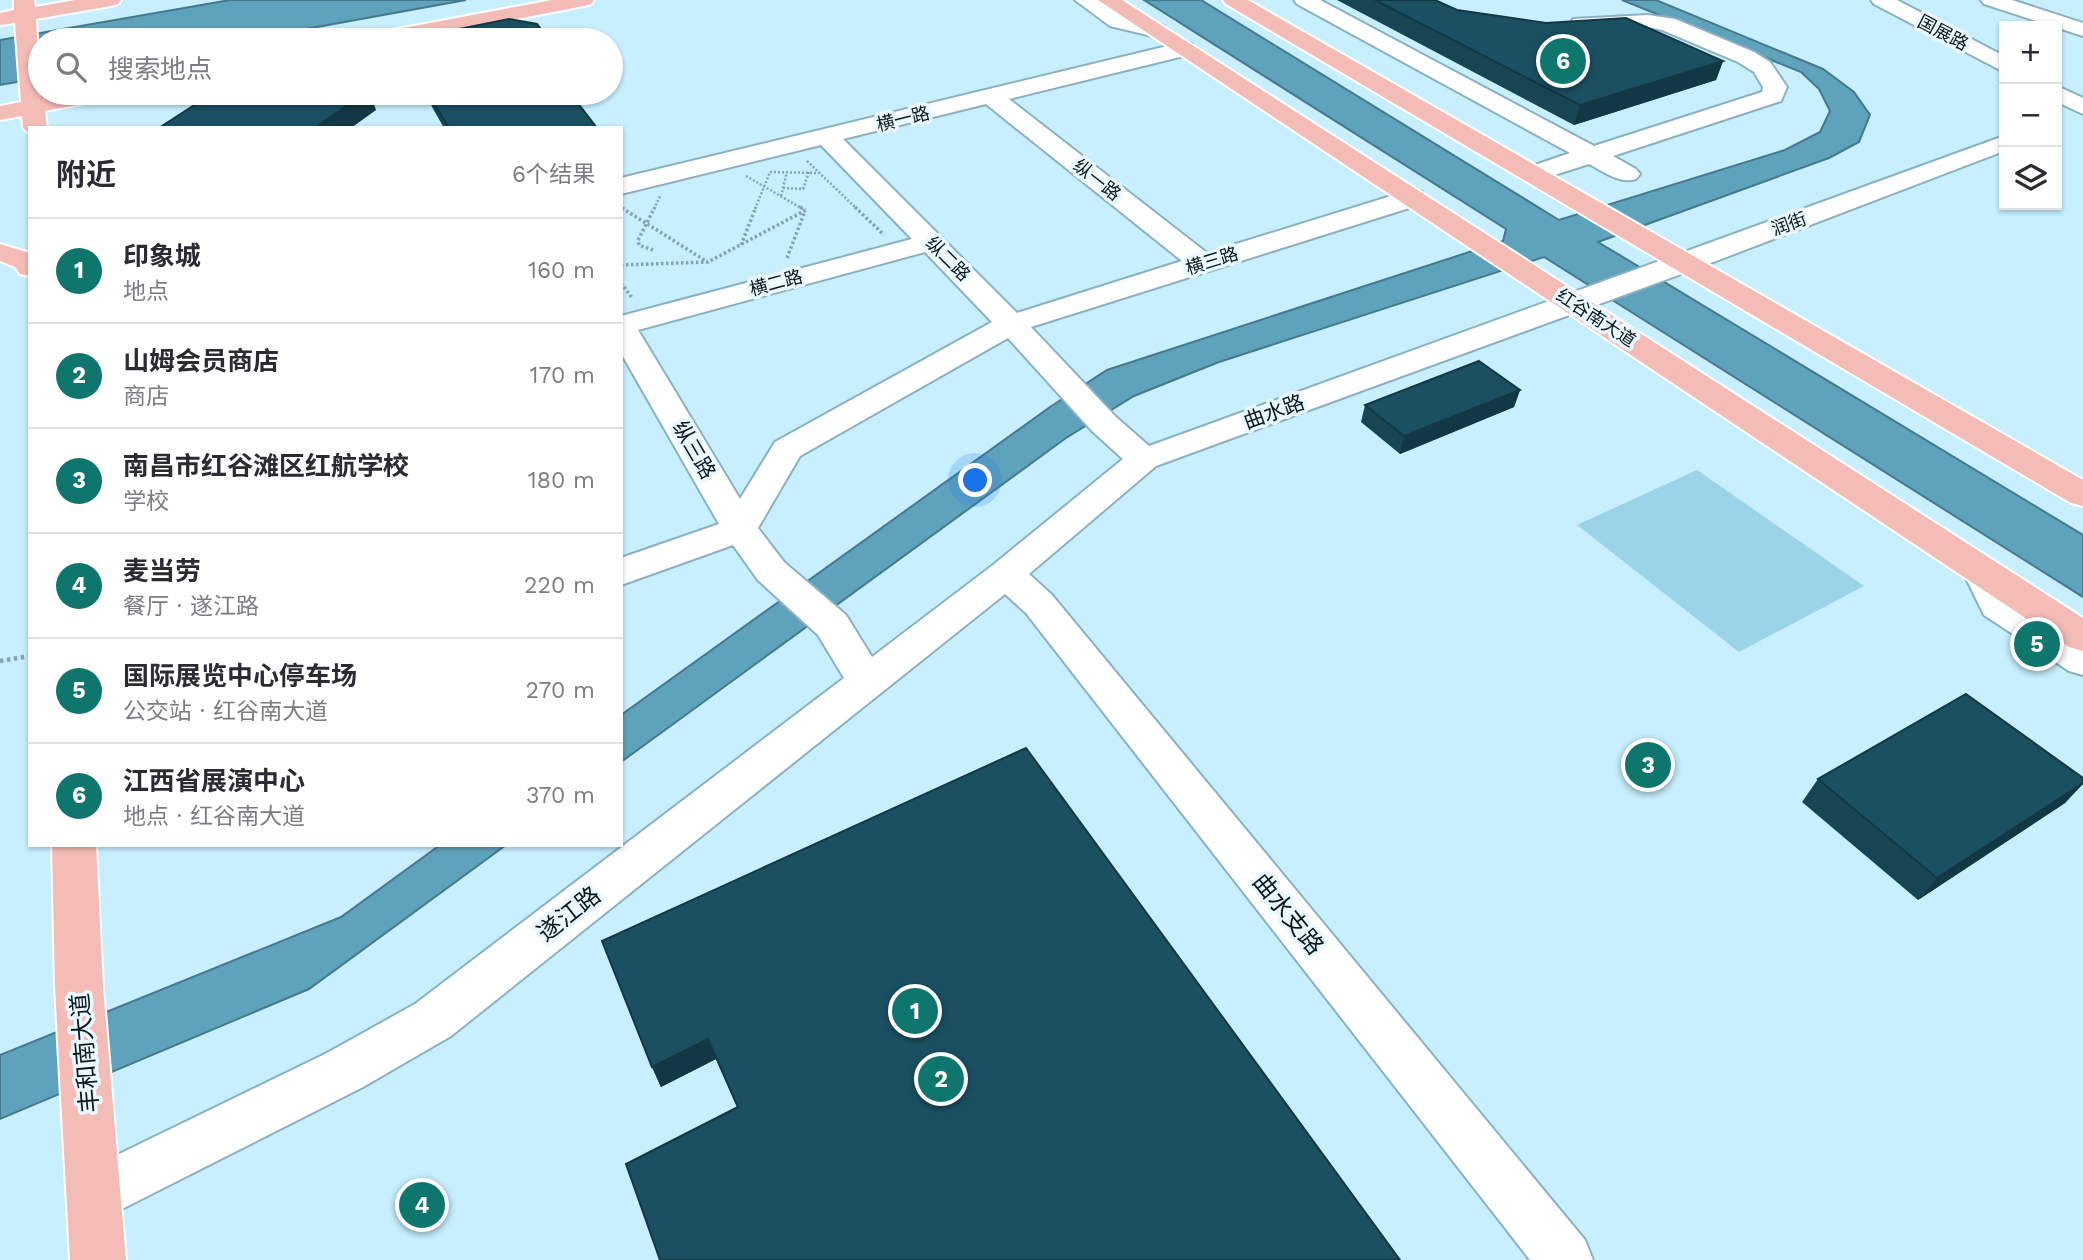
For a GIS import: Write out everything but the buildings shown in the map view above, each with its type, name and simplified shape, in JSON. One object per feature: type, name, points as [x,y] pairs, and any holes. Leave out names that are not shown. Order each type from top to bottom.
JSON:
[{"type":"main road","points":[[0,19],[25,12],[111,0]]},
{"type":"main road","points":[[438,28],[583,0]]},
{"type":"main road","name":"红谷南大道","points":[[1108,0],[2083,637]]},
{"type":"main road","points":[[1233,0],[2083,495]]},
{"type":"main road","points":[[25,12],[28,48]]},
{"type":"main road","points":[[48,126],[50,120],[80,105]]},
{"type":"main road","points":[[0,113],[33,107]]},
{"type":"main road","points":[[0,252],[25,261],[28,265]]},
{"type":"main road","name":"丰和南大道","points":[[74,847],[79,987],[96,1194],[98,1260]]},
{"type":"street","points":[[1085,0],[1118,21],[1156,32]]},
{"type":"street","points":[[1304,0],[1627,174]]},
{"type":"street","name":"国展路","points":[[1881,0],[1999,62]]},
{"type":"street","points":[[1991,0],[2083,30]]},
{"type":"street","points":[[1532,174],[1773,96],[1775,87],[1762,67],[1746,57],[1667,24],[1648,21],[1589,30],[1555,24]]},
{"type":"street","name":"横一路","points":[[623,186],[1184,49]]},
{"type":"street","name":"纵一路","points":[[992,97],[1203,264]]},
{"type":"street","points":[[2062,98],[2077,113]]},
{"type":"street","name":"纵二路","points":[[827,137],[1011,324],[1104,424],[1144,459]]},
{"type":"street","name":"润街","points":[[1574,302],[1999,145]]},
{"type":"street","name":"横三路","points":[[740,529],[787,449],[1011,324],[1413,198]]},
{"type":"street","name":"横二路","points":[[623,324],[931,242]]},
{"type":"street","name":"曲水路","points":[[1006,574],[1144,459],[1574,302]]},
{"type":"street","name":"纵三路","points":[[623,328],[740,529],[771,571],[832,625],[866,681]]},
{"type":"street","points":[[623,571],[740,529]]},
{"type":"street","points":[[1980,570],[1997,606],[2083,661]]},
{"type":"street","name":"遂江路","points":[[96,1194],[345,1070],[433,1020],[1006,574]]},
{"type":"street","name":"曲水支路","points":[[1006,574],[1040,604],[1565,1260]]},
{"type":"path","points":[[806,159],[883,233],[885,242]]},
{"type":"path","points":[[720,163],[806,210]]},
{"type":"path","points":[[741,245],[770,172],[820,173]]},
{"type":"path","points":[[781,196],[788,172]]},
{"type":"path","points":[[783,188],[803,189],[809,172]]},
{"type":"path","points":[[653,250],[639,245],[638,240],[664,188]]},
{"type":"path","points":[[623,208],[708,262]]},
{"type":"path","points":[[623,265],[708,262],[806,210]]},
{"type":"path","points":[[783,270],[806,210]]},
{"type":"path","points":[[623,286],[632,299],[644,301]]},
{"type":"path","points":[[0,661],[28,656]]},
{"type":"shaded area","points":[[230,0],[466,0],[311,28],[69,28]]},
{"type":"shaded area","points":[[1144,0],[1201,0],[1559,220],[1785,150],[1820,132],[1830,111],[1819,89],[1801,72],[1622,0],[1656,0],[1823,69],[1854,92],[1870,115],[1859,142],[1829,158],[1598,242],[2083,535],[2083,597],[1544,257],[1219,362],[1134,396],[1066,438],[623,761],[623,714],[1050,407],[1107,370],[1503,241],[1506,229]]},
{"type":"shaded area","points":[[28,35],[28,80],[0,85],[0,40]]},
{"type":"shaded area","points":[[1697,470],[1864,586],[1739,652],[1577,525]]},
{"type":"shaded area","points":[[437,847],[503,847],[309,989],[0,1119],[0,1055],[341,917]]},
{"type":"place","name":"江西省展演中心","points":[[1563,61]]},
{"type":"place","name":"国际展览中心停车场","points":[[2037,644]]},
{"type":"place","name":"南昌市红谷滩区红航学校","points":[[1648,765]]},
{"type":"place","name":"印象城","points":[[915,1011]]},
{"type":"place","name":"山姆会员商店","points":[[941,1079]]},
{"type":"place","name":"麦当劳","points":[[422,1205]]}]
